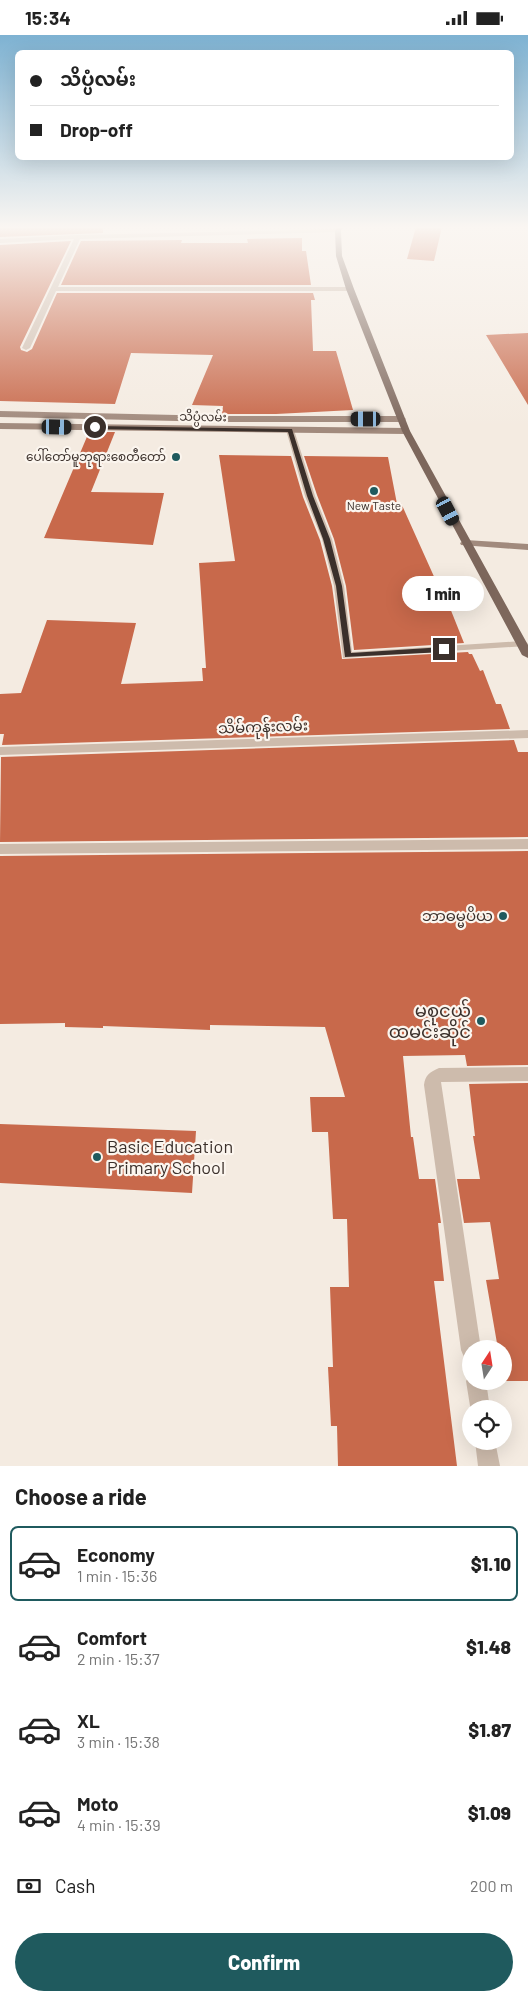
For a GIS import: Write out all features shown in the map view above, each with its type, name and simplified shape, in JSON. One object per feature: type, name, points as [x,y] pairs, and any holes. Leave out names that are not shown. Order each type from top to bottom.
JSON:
[{"type":"main road","points":[[352,294],[406,431],[465,543],[528,655]]},
{"type":"street","points":[[26,348],[52,294]]},
{"type":"street","name":"သိပ္ပံလမ်း","points":[[0,414],[221,419],[402,419]]},
{"type":"street","name":"သိပ္ပံလမ်း","points":[[0,426],[406,431]]},
{"type":"street","points":[[290,430],[310,496],[327,539],[337,577],[347,656],[522,644]]},
{"type":"street","points":[[465,543],[528,547]]},
{"type":"street","name":"သိမ်ကုန်းလမ်း","points":[[0,751],[528,734]]},
{"type":"street","points":[[0,849],[528,844]]},
{"type":"street","points":[[470,1340],[432,1085],[433,1079],[439,1075],[528,1074]]},
{"type":"street","points":[[486,1450],[489,1466]]},
{"type":"building","points":[[0,294],[46,294],[20,347],[21,350],[27,352],[32,349],[57,294],[313,294],[315,300],[311,300],[313,351],[336,351],[353,410],[276,414],[222,414],[223,406],[192,405],[213,355],[131,353],[115,404],[0,401]]},
{"type":"building","points":[[528,333],[528,405],[486,335]]},
{"type":"building","points":[[89,432],[115,432],[91,492],[164,493],[153,545],[44,538]]},
{"type":"building","points":[[219,455],[291,456],[303,497],[320,540],[332,586],[342,659],[468,652],[472,654],[480,671],[483,670],[496,704],[501,704],[510,729],[2,745],[4,734],[0,734],[0,694],[21,693],[47,620],[136,623],[121,684],[203,681],[202,668],[206,668],[199,563],[235,561]]},
{"type":"building","points":[[304,456],[388,457],[397,504],[401,503],[436,581],[446,598],[464,643],[354,650],[346,586],[334,539]]},
{"type":"building","points":[[514,740],[518,752],[528,752],[528,837],[0,842],[1,757]]},
{"type":"building","points":[[528,851],[528,1065],[467,1066],[465,1055],[403,1056],[411,1137],[413,1137],[419,1179],[435,1179],[441,1223],[438,1223],[444,1281],[434,1281],[457,1466],[338,1466],[337,1426],[331,1426],[328,1367],[333,1367],[330,1287],[349,1287],[347,1219],[333,1219],[328,1132],[312,1132],[310,1097],[345,1097],[325,1027],[210,1025],[210,1030],[103,1026],[103,1028],[65,1027],[65,1023],[0,1024],[0,856]]},
{"type":"building","points":[[528,1083],[528,1381],[512,1381],[512,1340],[496,1340],[486,1280],[499,1279],[490,1222],[464,1223],[457,1179],[480,1179],[473,1136],[475,1136],[469,1084]]},
{"type":"building","name":"Basic Education Primary School","points":[[0,1124],[196,1131],[192,1193],[0,1183]]},
{"type":"place","name":"ပေါ်တော်မူဘုရားစေတီတော်","points":[[176,457]]},
{"type":"place","name":"New Taste","points":[[374,491]]},
{"type":"place","name":"ဘာဓမ္မပိယ","points":[[503,916]]},
{"type":"place","name":"မစုငယ် ထမင်းဆိုင်","points":[[481,1021]]},
{"type":"place","name":"Basic Education Primary School","points":[[97,1157]]},
{"type":"route","points":[[95,427],[290,430],[310,496],[327,539],[339,586],[347,656],[444,649]]}]
